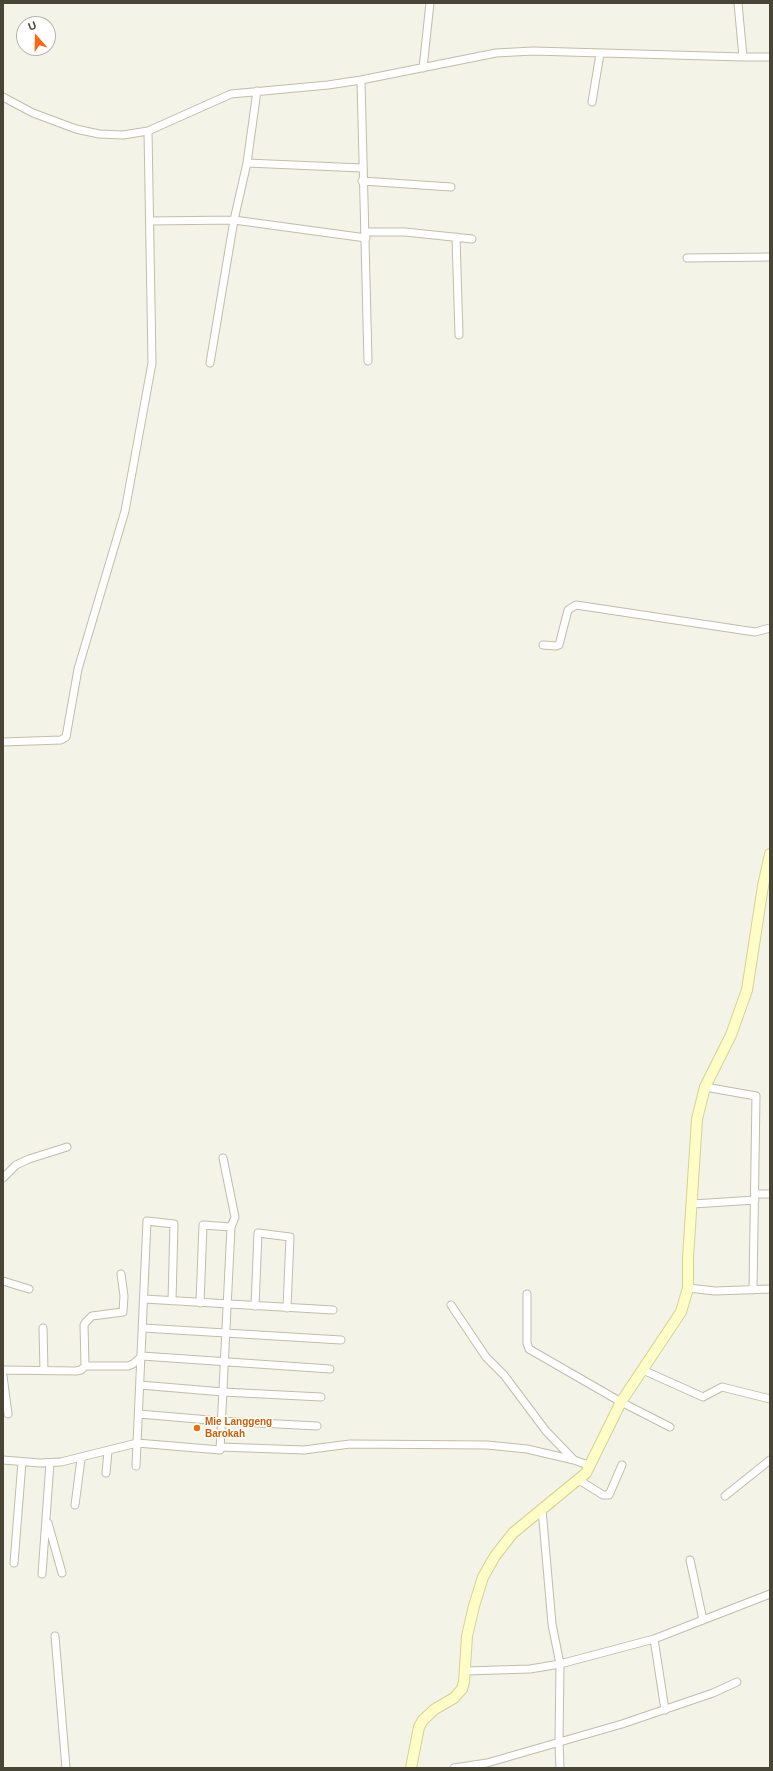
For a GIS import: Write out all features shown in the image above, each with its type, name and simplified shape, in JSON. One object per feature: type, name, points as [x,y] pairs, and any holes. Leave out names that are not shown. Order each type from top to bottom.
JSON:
[{"type":"main road","points":[[411,1768],[419,1727],[423,1720],[435,1709],[454,1698],[464,1682],[466,1671],[467,1636],[474,1606],[484,1576],[503,1544],[542,1509],[579,1480],[591,1466],[621,1402],[674,1325],[681,1312],[688,1288],[688,1258],[693,1204],[694,1142],[697,1119],[705,1087],[731,1035],[747,990],[763,886],[770,854]]},
{"type":"street","points":[[423,68],[430,3]]},
{"type":"street","points":[[738,3],[743,57]]},
{"type":"street","points":[[3,97],[33,113],[76,129],[99,134],[123,135],[148,131],[231,94],[328,85],[361,80],[496,52],[526,51],[743,57],[770,56]]},
{"type":"street","points":[[592,102],[600,54]]},
{"type":"street","points":[[361,80],[362,181],[366,235],[368,361]]},
{"type":"street","points":[[210,363],[234,220],[247,163],[257,91]]},
{"type":"street","points":[[3,742],[61,740],[66,737],[78,669],[125,511],[152,363],[148,131]]},
{"type":"street","points":[[247,163],[362,168]]},
{"type":"street","points":[[362,181],[451,187]]},
{"type":"street","points":[[150,221],[234,220],[366,235],[404,232],[472,239]]},
{"type":"street","points":[[456,237],[459,335]]},
{"type":"street","points":[[687,258],[770,257]]},
{"type":"street","points":[[543,645],[559,645],[568,610],[576,605],[755,632],[770,628]]},
{"type":"street","points":[[705,1087],[756,1096],[753,1290]]},
{"type":"street","points":[[3,1178],[16,1165],[22,1162],[68,1147]]},
{"type":"street","points":[[220,1447],[231,1227],[235,1217],[223,1158]]},
{"type":"street","points":[[693,1204],[770,1194]]},
{"type":"street","points":[[136,1466],[147,1221],[174,1224],[172,1301]]},
{"type":"street","points":[[200,1303],[203,1225],[231,1227]]},
{"type":"street","points":[[255,1306],[258,1233],[290,1237],[286,1308]]},
{"type":"street","points":[[85,1366],[84,1325],[92,1316],[123,1312],[124,1296],[121,1274]]},
{"type":"street","points":[[3,1281],[30,1288]]},
{"type":"street","points":[[688,1288],[715,1291],[770,1288]]},
{"type":"street","points":[[527,1294],[527,1343],[529,1349],[621,1402],[670,1427]]},
{"type":"street","points":[[144,1299],[333,1310]]},
{"type":"street","points":[[450,1305],[486,1357],[504,1375],[546,1431],[574,1460]]},
{"type":"street","points":[[43,1328],[44,1371]]},
{"type":"street","points":[[142,1328],[341,1340]]},
{"type":"street","points":[[3,1370],[76,1371],[85,1366],[128,1366],[133,1364],[142,1356],[224,1363],[330,1369]]},
{"type":"street","points":[[643,1370],[703,1397],[722,1387],[770,1399]]},
{"type":"street","points":[[3,1376],[8,1414]]},
{"type":"street","points":[[140,1385],[223,1392],[321,1397]]},
{"type":"street","points":[[139,1414],[221,1421],[316,1426]]},
{"type":"street","points":[[3,1460],[50,1463],[81,1458],[137,1443],[220,1450],[220,1447],[304,1450],[350,1444],[487,1445],[527,1449],[574,1460],[591,1466]]},
{"type":"street","points":[[106,1473],[108,1451]]},
{"type":"street","points":[[75,1505],[81,1458]]},
{"type":"street","points":[[726,1496],[770,1460]]},
{"type":"street","points":[[14,1563],[22,1462]]},
{"type":"street","points":[[42,1574],[50,1463]]},
{"type":"street","points":[[579,1480],[603,1495],[609,1495],[622,1465]]},
{"type":"street","points":[[542,1509],[552,1624],[560,1664],[560,1768]]},
{"type":"street","points":[[46,1517],[62,1573]]},
{"type":"street","points":[[690,1560],[703,1620]]},
{"type":"street","points":[[466,1671],[530,1669],[560,1664],[654,1639],[770,1594]]},
{"type":"street","points":[[55,1636],[66,1768]]},
{"type":"street","points":[[654,1639],[665,1710]]},
{"type":"street","points":[[454,1768],[487,1763],[665,1710],[713,1693],[737,1682]]},
{"type":"place","name":"Mie Langgeng Barokah","points":[[197,1428]]}]
